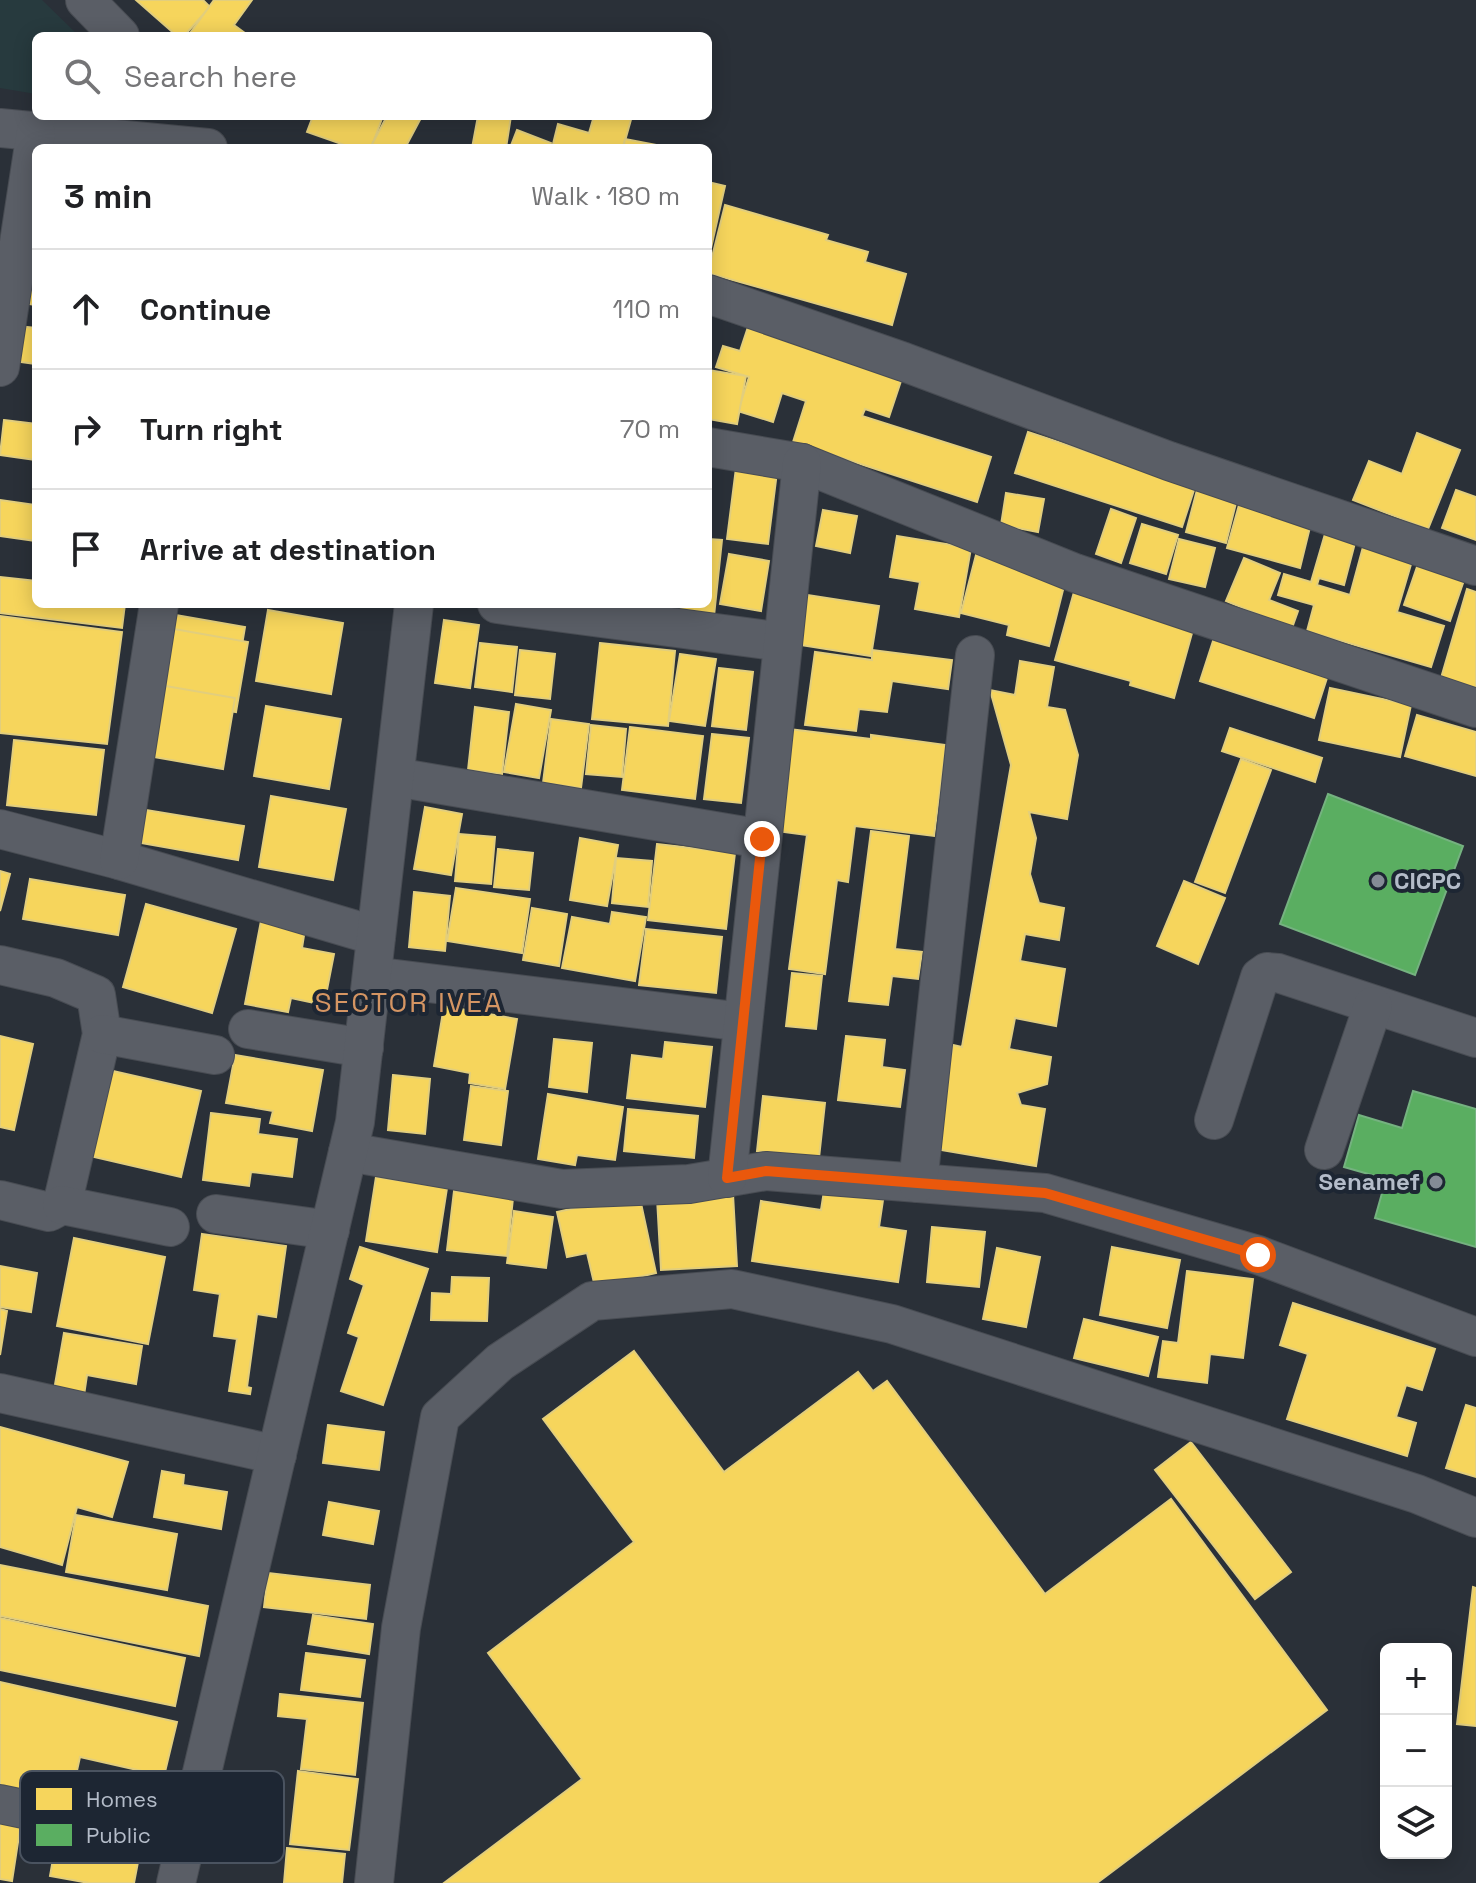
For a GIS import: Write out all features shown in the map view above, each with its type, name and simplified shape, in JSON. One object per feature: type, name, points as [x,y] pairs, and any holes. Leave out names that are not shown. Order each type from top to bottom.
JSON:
[{"type":"street","points":[[85,0],[116,32]]},
{"type":"street","points":[[202,120],[224,144]]},
{"type":"street","points":[[0,367],[18,130],[166,144]]},
{"type":"street","points":[[712,295],[904,362],[1169,461],[1476,566]]},
{"type":"street","points":[[712,448],[802,463],[1075,573],[1476,708]]},
{"type":"street","points":[[727,1178],[802,463]]},
{"type":"street","points":[[119,860],[158,608]]},
{"type":"street","points":[[203,1771],[355,1122],[414,608]]},
{"type":"street","points":[[527,608],[783,642]]},
{"type":"street","points":[[918,1183],[975,655]]},
{"type":"street","points":[[395,777],[762,839]]},
{"type":"street","points":[[0,829],[119,860],[376,936]]},
{"type":"street","points":[[0,965],[56,978],[96,995],[102,1034],[62,1205]]},
{"type":"street","points":[[1214,1120],[1260,977],[1267,972],[1476,1038]]},
{"type":"street","points":[[372,976],[743,1022]]},
{"type":"street","points":[[1324,1150],[1373,1006]]},
{"type":"street","points":[[248,1029],[364,1048]]},
{"type":"street","points":[[102,1034],[215,1055]]},
{"type":"street","points":[[348,1152],[562,1189],[689,1184],[766,1171],[1045,1193],[1258,1255],[1476,1337]]},
{"type":"street","points":[[0,1200],[49,1212],[62,1205],[170,1227]]},
{"type":"street","points":[[216,1214],[330,1230]]},
{"type":"street","points":[[374,1883],[401,1628],[440,1417],[500,1362],[592,1301],[732,1289],[892,1324],[1417,1494],[1476,1518]]},
{"type":"street","points":[[0,1393],[277,1455]]},
{"type":"street","points":[[0,1804],[20,1808]]},
{"type":"street","points":[[176,1883],[181,1863]]},
{"type":"green space","points":[[0,0],[42,0],[75,32],[32,32],[32,93],[0,88]]},
{"type":"building: Homes","points":[[136,0],[203,0],[210,7],[188,32],[172,32]]},
{"type":"building: Homes","points":[[214,0],[252,0],[234,25],[244,32],[191,32]]},
{"type":"building: Homes","points":[[312,120],[382,120],[372,144],[342,144],[307,132]]},
{"type":"building: Homes","points":[[385,120],[420,120],[407,144],[372,144]]},
{"type":"building: Homes","points":[[477,120],[510,120],[507,144],[473,144]]},
{"type":"building: Homes","points":[[593,120],[631,120],[624,144],[553,144],[558,124],[589,133]]},
{"type":"building: Homes","points":[[517,130],[551,143],[551,144],[512,144]]},
{"type":"building: Homes","points":[[625,139],[651,144],[624,144]]},
{"type":"building: Homes","points":[[712,183],[725,186],[712,244]]},
{"type":"building: Homes","points":[[725,205],[828,235],[826,240],[868,252],[865,262],[906,274],[892,325],[712,274],[712,257]]},
{"type":"building: Homes","points":[[27,268],[32,269],[32,304],[22,303]]},
{"type":"building: Homes","points":[[751,318],[905,369],[889,417],[865,409],[862,416],[991,457],[977,502],[793,442],[806,401],[782,393],[773,422],[738,411],[749,377],[716,367],[723,346],[740,351]]},
{"type":"building: Homes","points":[[17,326],[32,328],[32,363],[13,361]]},
{"type":"building: Homes","points":[[712,371],[746,376],[737,424],[712,420]]},
{"type":"building: Homes","points":[[4,420],[32,424],[32,459],[0,455]]},
{"type":"building: Homes","points":[[1028,432],[1195,487],[1182,527],[1015,473]]},
{"type":"building: Homes","points":[[1417,433],[1460,450],[1428,529],[1353,500],[1369,461],[1402,474]]},
{"type":"building: Homes","points":[[736,468],[777,472],[768,544],[727,539]]},
{"type":"building: Homes","points":[[1197,490],[1237,499],[1226,543],[1186,532]]},
{"type":"building: Homes","points":[[1456,490],[1476,497],[1476,540],[1442,528]]},
{"type":"building: Homes","points":[[1006,493],[1044,499],[1038,532],[1001,525]]},
{"type":"building: Homes","points":[[0,500],[32,504],[32,540],[0,536]]},
{"type":"building: Homes","points":[[1239,505],[1311,523],[1300,568],[1227,548]]},
{"type":"building: Homes","points":[[1111,509],[1136,518],[1121,563],[1096,554]]},
{"type":"building: Homes","points":[[823,510],[857,516],[850,553],[816,546]]},
{"type":"building: Homes","points":[[1142,524],[1178,535],[1166,574],[1130,563]]},
{"type":"building: Homes","points":[[1325,534],[1355,543],[1344,585],[1319,578],[1317,585],[1350,595],[1363,547],[1412,561],[1397,612],[1444,626],[1431,667],[1307,631],[1314,605],[1278,595],[1284,574],[1311,582]]},
{"type":"building: Homes","points":[[897,536],[971,548],[959,617],[915,609],[920,582],[890,577]]},
{"type":"building: Homes","points":[[712,539],[722,540],[714,616],[642,608],[712,608]]},
{"type":"building: Homes","points":[[1179,539],[1215,548],[1205,587],[1169,579]]},
{"type":"building: Homes","points":[[729,554],[769,561],[761,611],[720,604]]},
{"type":"building: Homes","points":[[976,555],[1066,578],[1049,646],[1007,635],[1009,625],[961,613]]},
{"type":"building: Homes","points":[[1244,558],[1280,573],[1269,600],[1298,611],[1292,628],[1226,601]]},
{"type":"building: Homes","points":[[1418,564],[1464,580],[1450,621],[1404,605]]},
{"type":"building: Homes","points":[[0,577],[32,581],[32,608],[124,608],[122,628],[0,613]]},
{"type":"building: Homes","points":[[1467,589],[1476,592],[1476,688],[1441,678]]},
{"type":"building: Homes","points":[[1074,592],[1194,626],[1174,698],[1130,685],[1131,681],[1055,660]]},
{"type":"building: Homes","points":[[801,594],[879,606],[871,656],[794,644]]},
{"type":"building: Homes","points":[[268,610],[343,623],[331,694],[256,681]]},
{"type":"building: Homes","points":[[170,614],[245,627],[233,698],[158,685]]},
{"type":"building: Homes","points":[[0,616],[122,632],[107,744],[0,733]]},
{"type":"building: Homes","points":[[444,620],[479,625],[470,688],[435,683]]},
{"type":"building: Homes","points":[[174,629],[248,642],[236,712],[161,700]]},
{"type":"building: Homes","points":[[1214,638],[1328,675],[1314,718],[1200,681]]},
{"type":"building: Homes","points":[[480,643],[517,647],[512,692],[475,687]]},
{"type":"building: Homes","points":[[600,643],[675,651],[668,726],[592,719]]},
{"type":"building: Homes","points":[[520,650],[555,654],[550,699],[515,695]]},
{"type":"building: Homes","points":[[872,650],[952,660],[948,689],[892,681],[887,712],[859,709],[856,731],[805,725],[815,652],[872,660]]},
{"type":"building: Homes","points":[[680,654],[716,659],[705,726],[669,721]]},
{"type":"building: Homes","points":[[1020,661],[1054,667],[1047,707],[1065,710],[1078,755],[1067,819],[1029,812],[1036,838],[1030,874],[1039,903],[1064,908],[1059,940],[1025,934],[1020,961],[1065,969],[1056,1026],[1015,1018],[1009,1049],[1051,1057],[1047,1084],[1017,1093],[1021,1105],[1045,1109],[1036,1166],[935,1149],[953,1045],[962,1047],[1011,765],[990,690],[1015,695]]},
{"type":"building: Homes","points":[[719,668],[753,672],[746,730],[712,726]]},
{"type":"building: Homes","points":[[160,685],[235,698],[223,769],[148,756]]},
{"type":"building: Homes","points":[[1330,688],[1411,705],[1400,757],[1319,740]]},
{"type":"building: Homes","points":[[516,704],[551,710],[539,778],[504,772]]},
{"type":"building: Homes","points":[[266,706],[341,719],[329,789],[254,776]]},
{"type":"building: Homes","points":[[475,707],[509,712],[502,774],[468,770]]},
{"type":"building: Homes","points":[[1417,715],[1476,732],[1476,776],[1405,756]]},
{"type":"building: Homes","points":[[551,719],[589,724],[581,788],[543,783]]},
{"type":"building: Homes","points":[[591,725],[626,729],[622,777],[586,774]]},
{"type":"building: Homes","points":[[630,727],[703,736],[695,799],[622,790]]},
{"type":"building: Homes","points":[[1230,728],[1322,758],[1315,782],[1222,751]]},
{"type":"building: Homes","points":[[789,729],[946,745],[934,836],[855,826],[848,882],[837,880],[825,974],[789,969],[807,835],[776,831]]},
{"type":"building: Homes","points":[[712,734],[749,738],[741,803],[704,799]]},
{"type":"building: Homes","points":[[14,740],[104,750],[96,815],[7,805]]},
{"type":"building: Homes","points":[[1241,759],[1271,770],[1225,893],[1195,882]]},
{"type":"building: Homes","points":[[271,796],[346,809],[333,880],[259,867]]},
{"type":"building: Homes","points":[[425,807],[462,814],[451,875],[414,869]]},
{"type":"building: Homes","points":[[146,810],[244,826],[238,860],[141,843]]},
{"type":"building: Homes","points":[[871,831],[909,836],[895,949],[922,952],[918,979],[892,976],[888,1005],[849,1001]]},
{"type":"building: Homes","points":[[459,834],[495,837],[491,884],[455,881]]},
{"type":"building: Homes","points":[[580,838],[618,845],[607,906],[570,900]]},
{"type":"building: Homes","points":[[657,844],[735,853],[726,929],[648,920]]},
{"type":"building: Homes","points":[[498,849],[533,853],[529,890],[494,887]]},
{"type":"building: Homes","points":[[616,858],[652,861],[648,907],[612,903]]},
{"type":"building: Homes","points":[[0,871],[10,874],[0,911]]},
{"type":"building: Homes","points":[[30,879],[125,895],[118,935],[23,919]]},
{"type":"building: Homes","points":[[1184,881],[1225,898],[1198,964],[1157,946]]},
{"type":"building: Homes","points":[[456,888],[530,899],[522,953],[447,941]]},
{"type":"building: Homes","points":[[414,892],[450,896],[445,951],[409,947]]},
{"type":"building: Homes","points":[[146,904],[236,929],[212,1013],[123,987]]},
{"type":"building: Homes","points":[[532,908],[567,914],[559,966],[523,960]]},
{"type":"building: Homes","points":[[612,912],[646,917],[635,981],[562,968],[572,917],[610,924]]},
{"type":"building: Homes","points":[[261,921],[305,929],[302,948],[334,954],[324,1005],[291,998],[288,1012],[245,1004]]},
{"type":"building: Homes","points":[[646,929],[722,937],[716,993],[639,985]]},
{"type":"building: Homes","points":[[792,973],[822,976],[816,1029],[786,1026]]},
{"type":"building: Homes","points":[[444,1006],[517,1019],[505,1089],[469,1083],[470,1073],[434,1066]]},
{"type":"building: Homes","points":[[0,1036],[33,1044],[14,1130],[0,1127]]},
{"type":"building: Homes","points":[[846,1036],[885,1040],[882,1067],[905,1070],[900,1107],[838,1100]]},
{"type":"building: Homes","points":[[554,1039],[592,1043],[587,1092],[549,1087]]},
{"type":"building: Homes","points":[[665,1042],[712,1047],[705,1107],[627,1098],[632,1055],[663,1059]]},
{"type":"building: Homes","points":[[235,1055],[323,1070],[312,1131],[270,1123],[273,1111],[226,1103]]},
{"type":"building: Homes","points":[[113,1071],[201,1091],[181,1177],[90,1156]]},
{"type":"building: Homes","points":[[393,1075],[430,1079],[425,1134],[388,1130]]},
{"type":"building: Homes","points":[[471,1086],[508,1091],[501,1145],[464,1140]]},
{"type":"building: Homes","points":[[548,1094],[623,1107],[615,1160],[577,1155],[575,1165],[538,1159]]},
{"type":"building: Homes","points":[[763,1096],[825,1103],[819,1158],[757,1151]]},
{"type":"building: Homes","points":[[628,1109],[698,1116],[694,1158],[624,1151]]},
{"type":"building: Homes","points":[[211,1113],[260,1119],[258,1134],[297,1139],[292,1177],[251,1172],[249,1186],[203,1180]]},
{"type":"building: Homes","points":[[376,1177],[447,1188],[437,1252],[366,1241]]},
{"type":"building: Homes","points":[[454,1191],[513,1198],[507,1256],[447,1250]]},
{"type":"building: Homes","points":[[824,1191],[883,1200],[879,1227],[906,1231],[898,1282],[752,1261],[761,1201],[821,1210]]},
{"type":"building: Homes","points":[[639,1194],[656,1273],[595,1287],[587,1253],[567,1257],[557,1212]]},
{"type":"building: Homes","points":[[733,1194],[737,1266],[661,1270],[657,1198]]},
{"type":"building: Homes","points":[[514,1211],[553,1217],[546,1268],[507,1263]]},
{"type":"building: Homes","points":[[932,1227],[985,1232],[979,1287],[927,1282]]},
{"type":"building: Homes","points":[[202,1234],[286,1246],[276,1317],[257,1314],[247,1387],[251,1388],[250,1394],[229,1391],[237,1339],[214,1336],[220,1294],[194,1290]]},
{"type":"building: Homes","points":[[74,1238],[165,1257],[148,1344],[57,1326]]},
{"type":"building: Homes","points":[[360,1247],[428,1269],[383,1405],[341,1391],[359,1337],[348,1333],[364,1285],[350,1279]]},
{"type":"building: Homes","points":[[1112,1247],[1180,1260],[1167,1328],[1100,1315]]},
{"type":"building: Homes","points":[[997,1248],[1040,1257],[1026,1327],[983,1319]]},
{"type":"building: Homes","points":[[0,1266],[37,1273],[31,1312],[0,1307]]},
{"type":"building: Homes","points":[[1187,1271],[1253,1279],[1243,1358],[1210,1354],[1207,1383],[1158,1377],[1163,1341],[1178,1343]]},
{"type":"building: Homes","points":[[452,1277],[489,1278],[487,1321],[431,1320],[432,1293],[451,1294]]},
{"type":"building: Homes","points":[[1293,1303],[1435,1349],[1422,1390],[1406,1385],[1396,1417],[1416,1423],[1407,1456],[1287,1419],[1308,1354],[1280,1345]]},
{"type":"building: Homes","points":[[0,1309],[7,1311],[0,1355]]},
{"type":"building: Homes","points":[[1084,1319],[1158,1337],[1148,1376],[1074,1358]]},
{"type":"building: Homes","points":[[64,1333],[142,1346],[136,1384],[87,1375],[83,1402],[53,1396]]},
{"type":"building: Homes","points":[[634,1351],[724,1472],[858,1372],[873,1391],[887,1381],[1045,1594],[1171,1499],[1327,1710],[1097,1883],[444,1883],[582,1779],[488,1653],[634,1542],[543,1419]]},
{"type":"building: Homes","points":[[1466,1405],[1476,1408],[1476,1477],[1446,1468]]},
{"type":"building: Homes","points":[[328,1425],[384,1432],[379,1470],[323,1463]]},
{"type":"building: Homes","points":[[0,1427],[128,1462],[112,1517],[77,1507],[62,1565],[0,1547]]},
{"type":"building: Homes","points":[[1191,1442],[1291,1572],[1255,1599],[1155,1470]]},
{"type":"building: Homes","points":[[162,1471],[184,1475],[183,1485],[227,1492],[221,1529],[154,1517]]},
{"type":"building: Homes","points":[[329,1502],[379,1511],[373,1544],[323,1535]]},
{"type":"building: Homes","points":[[76,1515],[177,1534],[167,1590],[66,1572]]},
{"type":"building: Homes","points":[[0,1565],[208,1606],[199,1656],[0,1616]]},
{"type":"building: Homes","points":[[268,1573],[370,1585],[366,1619],[264,1607]]},
{"type":"building: Homes","points":[[1473,1587],[1476,1588],[1476,1726],[1457,1724]]},
{"type":"building: Homes","points":[[313,1615],[373,1624],[369,1654],[308,1644]]},
{"type":"building: Homes","points":[[0,1618],[185,1658],[175,1706],[0,1670]]},
{"type":"building: Homes","points":[[306,1653],[365,1660],[360,1697],[301,1690]]},
{"type":"building: Homes","points":[[0,1682],[177,1722],[165,1771],[142,1771],[80,1757],[77,1771],[20,1771],[20,1790],[0,1785]]},
{"type":"building: Homes","points":[[280,1694],[363,1703],[355,1775],[301,1769],[307,1719],[278,1716]]},
{"type":"building: Homes","points":[[298,1771],[358,1779],[349,1850],[290,1844]]},
{"type":"building: Homes","points":[[0,1812],[20,1816],[20,1829],[12,1881],[0,1879]]},
{"type":"building: Homes","points":[[287,1848],[345,1854],[342,1883],[284,1883]]},
{"type":"building: Homes","points":[[52,1863],[138,1863],[134,1883],[89,1883],[50,1876]]},
{"type":"building: Public","points":[[1328,794],[1463,846],[1415,975],[1280,924]]},
{"type":"building: Public","points":[[1413,1091],[1476,1109],[1476,1247],[1375,1218],[1386,1179],[1344,1167],[1359,1115],[1402,1128]]},
{"type":"place","name":"CICPC","points":[[1378,881]]},
{"type":"place","name":"Senamef","points":[[1436,1182]]},
{"type":"district","name":"SECTOR IVEA","points":[[409,1002]]},
{"type":"route","points":[[762,839],[727,1178],[766,1171],[1045,1193],[1258,1255]]}]
